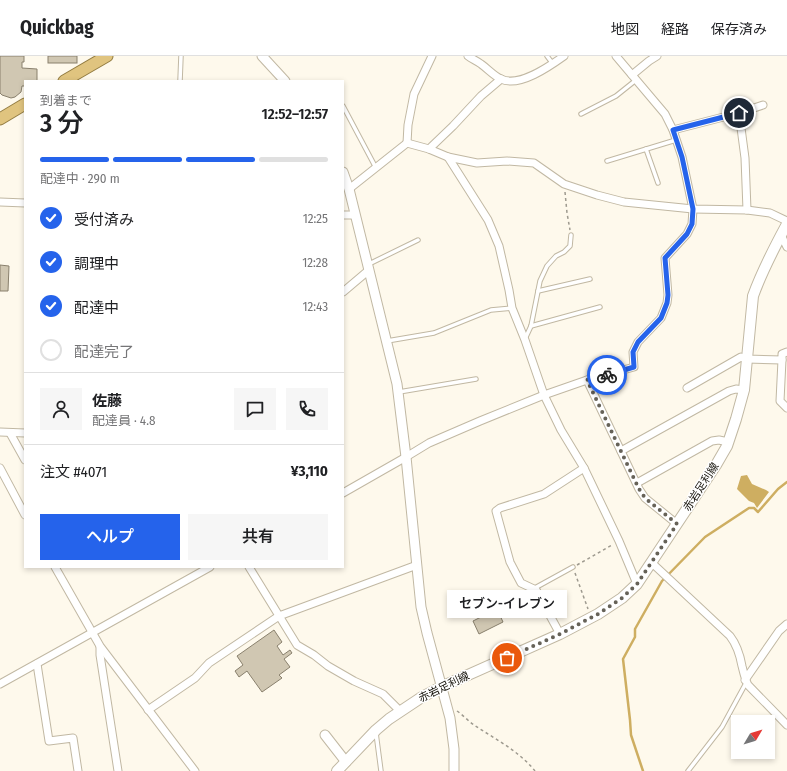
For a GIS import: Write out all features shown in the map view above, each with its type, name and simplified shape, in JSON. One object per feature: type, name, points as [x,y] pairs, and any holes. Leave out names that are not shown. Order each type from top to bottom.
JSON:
[{"type":"highway","points":[[66,80],[107,56]]},
{"type":"highway","points":[[0,119],[24,105]]},
{"type":"main road","name":"赤岩足利線","points":[[337,771],[376,730],[422,697],[441,687],[560,634],[622,598],[637,584],[716,465],[728,442],[744,390],[753,296],[766,264],[787,222]]},
{"type":"street","points":[[262,56],[283,80]]},
{"type":"street","points":[[349,190],[407,143],[408,125],[414,94],[432,56]]},
{"type":"street","points":[[468,56],[501,79],[509,82],[519,81],[546,68],[564,56]]},
{"type":"street","points":[[344,491],[429,443],[480,421],[544,395],[587,380],[634,367],[633,352],[638,342],[661,318],[667,303],[668,295],[665,258],[687,234],[692,224],[693,209],[682,157],[673,130],[665,114],[616,56]]},
{"type":"street","points":[[634,77],[647,59],[657,56]]},
{"type":"street","points":[[429,149],[481,96],[501,79]]},
{"type":"street","points":[[673,130],[739,113],[762,105]]},
{"type":"street","points":[[739,113],[745,158],[747,210]]},
{"type":"street","points":[[407,143],[429,149],[448,157],[477,162],[507,161],[534,163],[564,184],[624,202],[693,209],[747,210],[770,213],[787,222]]},
{"type":"street","points":[[448,157],[488,220],[494,233],[499,246],[512,308],[544,395],[561,430],[584,468],[619,541],[637,584]]},
{"type":"street","points":[[344,175],[397,384],[422,607],[427,633],[448,708],[454,749],[454,771]]},
{"type":"street","points":[[0,202],[24,203]]},
{"type":"street","points":[[344,215],[355,215]]},
{"type":"street","points":[[781,235],[787,246]]},
{"type":"street","points":[[344,291],[368,267]]},
{"type":"street","points":[[787,352],[782,354],[780,401],[787,408]]},
{"type":"street","points":[[687,388],[741,357],[747,359],[782,360]]},
{"type":"street","points":[[587,380],[636,483],[645,498],[677,524]]},
{"type":"street","points":[[621,451],[729,391],[736,389],[744,390]]},
{"type":"street","points":[[0,432],[24,433]]},
{"type":"street","points":[[10,432],[24,458]]},
{"type":"street","points":[[636,483],[712,441],[718,440],[728,442]]},
{"type":"street","points":[[0,468],[24,512]]},
{"type":"street","points":[[560,634],[536,590],[521,582],[510,562],[496,511],[500,508],[544,494],[584,468]]},
{"type":"street","points":[[652,562],[735,642],[748,685],[787,725]]},
{"type":"street","points":[[148,710],[195,678],[209,663],[279,616],[417,566]]},
{"type":"street","points":[[56,568],[100,646],[195,771]]},
{"type":"street","points":[[0,684],[208,568]]},
{"type":"street","points":[[250,568],[297,645],[354,682],[382,694],[400,712]]},
{"type":"street","points":[[746,681],[779,631],[787,624]]},
{"type":"street","points":[[100,646],[118,771]]},
{"type":"street","points":[[37,664],[49,741],[73,738],[78,771]]},
{"type":"street","points":[[326,735],[346,762]]},
{"type":"lane","points":[[180,80],[181,56]]},
{"type":"lane","points":[[548,56],[553,64]]},
{"type":"lane","points":[[582,114],[616,96],[634,77]]},
{"type":"lane","points":[[344,108],[376,168]]},
{"type":"lane","points":[[607,161],[676,140]]},
{"type":"lane","points":[[646,149],[658,184]]},
{"type":"lane","points":[[525,340],[531,326],[540,281],[546,266],[556,256],[564,252],[570,246],[571,235]]},
{"type":"lane","points":[[368,267],[418,240]]},
{"type":"lane","points":[[538,291],[590,280]]},
{"type":"lane","points":[[531,326],[600,307]]},
{"type":"lane","points":[[387,341],[434,333],[491,310],[512,308]]},
{"type":"lane","points":[[398,392],[476,379]]},
{"type":"lane","points":[[533,588],[573,567]]},
{"type":"lane","points":[[688,771],[722,727],[746,681]]},
{"type":"lane","points":[[376,730],[381,771]]},
{"type":"path","points":[[564,184],[571,235]]},
{"type":"path","points":[[591,617],[573,567],[619,541]]},
{"type":"path","points":[[448,708],[456,710],[473,724],[496,738],[535,771]]},
{"type":"shaded area","points":[[747,475],[752,484],[769,492],[757,508],[754,503],[749,501],[737,489],[741,476]]},
{"type":"building","points":[[0,56],[24,56],[22,68],[37,69],[37,80],[24,80],[24,86],[22,86],[21,92],[15,97],[11,98],[0,93]]},
{"type":"building","points":[[48,56],[77,56],[77,63],[48,63]]},
{"type":"building","points":[[0,265],[9,266],[8,291],[0,291]]},
{"type":"building","points":[[497,609],[503,622],[479,634],[473,621]]},
{"type":"building","points":[[274,630],[282,642],[277,646],[283,655],[290,650],[292,653],[284,659],[290,667],[279,675],[282,678],[262,692],[247,671],[239,677],[235,671],[243,665],[237,656]]},
{"type":"waterway","points":[[643,771],[631,735],[623,659],[635,637],[635,629],[662,581],[705,537],[749,508],[754,508],[758,512],[778,489],[787,482]]},
{"type":"way so far","points":[[507,658],[560,634],[598,614],[622,598],[637,584],[677,524],[645,498],[639,489],[587,380],[607,375]]},
{"type":"place","name":"セブン-イレブン","points":[[507,658]]},
{"type":"route","points":[[607,375],[634,367],[633,352],[638,342],[661,318],[667,303],[668,295],[665,258],[687,234],[692,224],[693,209],[682,157],[673,130],[739,113]]}]
